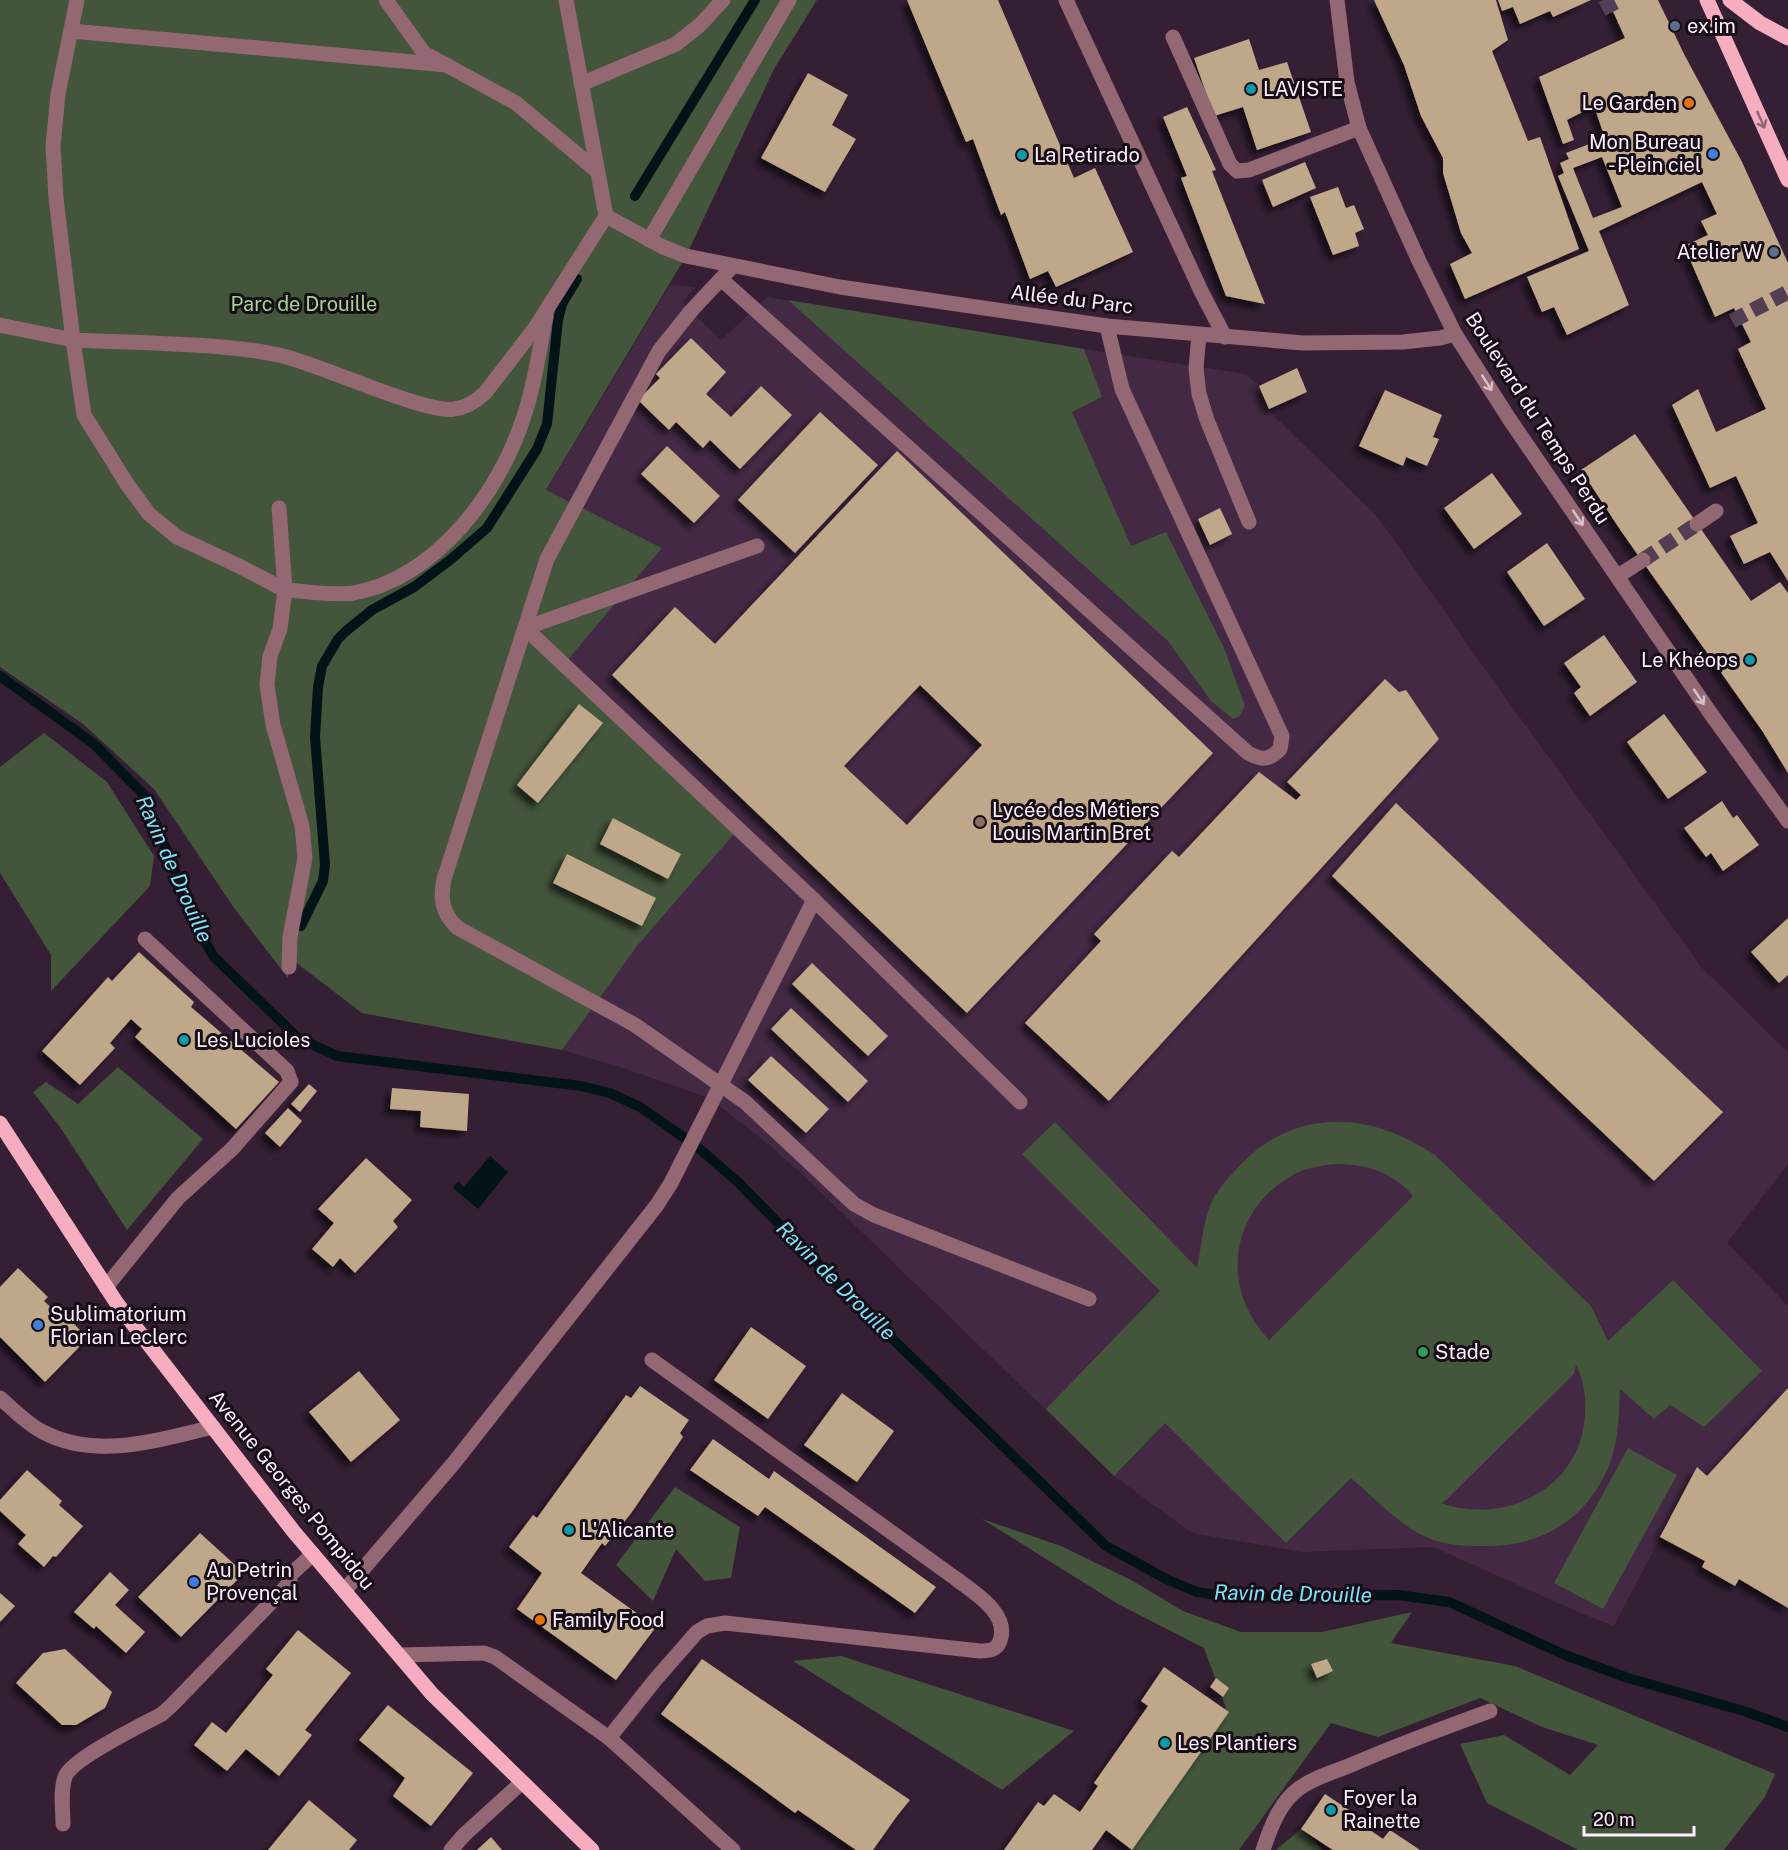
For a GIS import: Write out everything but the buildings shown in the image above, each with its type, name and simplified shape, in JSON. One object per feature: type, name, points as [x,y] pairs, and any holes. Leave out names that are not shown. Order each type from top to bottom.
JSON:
[{"type":"main road","points":[[1707,0],[1788,180]]},
{"type":"main road","points":[[1716,0],[1718,25]]},
{"type":"main road","points":[[1730,0],[1760,23],[1788,38]]},
{"type":"main road","name":"Avenue Georges Pompidou","points":[[0,1123],[106,1287],[313,1554],[432,1694],[592,1850]]},
{"type":"street","points":[[77,0],[58,94],[53,146],[56,198],[84,416],[149,514],[177,537],[285,590],[352,593],[384,585],[410,572],[438,550],[472,514],[500,474],[524,417],[548,305]]},
{"type":"street","points":[[386,0],[424,53],[516,104],[597,171]]},
{"type":"street","points":[[0,326],[73,340],[246,349],[284,357],[442,411],[464,408],[476,402],[535,328],[606,216],[566,0]]},
{"type":"street","points":[[581,84],[676,44],[700,25],[723,0]]},
{"type":"street","points":[[649,240],[789,0]]},
{"type":"street","points":[[1066,0],[1202,293],[1226,337]]},
{"type":"street","name":"Boulevard du Temps Perdu","points":[[1337,0],[1347,82],[1359,128],[1419,261],[1455,333],[1510,420],[1711,714],[1788,821]]},
{"type":"street","points":[[71,31],[447,65]]},
{"type":"street","points":[[1173,37],[1230,164],[1237,171],[1249,170],[1359,128]]},
{"type":"street","name":"Allée du Parc","points":[[606,216],[649,240],[686,256],[732,267],[840,287],[1107,326],[1303,343],[1403,342],[1440,338],[1455,333]]},
{"type":"street","points":[[732,267],[691,311],[659,351],[547,559],[444,879],[441,894],[443,909],[449,920],[458,928],[634,1025],[722,1085],[745,1102],[854,1204],[874,1215],[1089,1299]]},
{"type":"street","points":[[721,279],[1248,753],[1258,759],[1268,759],[1280,749],[1282,736],[1122,389],[1107,326]]},
{"type":"street","points":[[1199,335],[1196,368],[1199,394],[1207,420],[1249,522]]},
{"type":"street","points":[[279,508],[285,590],[280,629],[270,656],[267,685],[273,725],[302,826],[305,858],[290,937],[289,967]]},
{"type":"street","points":[[1697,524],[1716,511]]},
{"type":"street","points":[[525,628],[757,546]]},
{"type":"street","points":[[1618,576],[1643,561]]},
{"type":"street","points":[[525,628],[814,900],[1020,1102]]},
{"type":"street","points":[[345,1590],[461,1454],[657,1205],[681,1165],[814,900]]},
{"type":"street","points":[[106,1287],[178,1198],[232,1149],[290,1086],[291,1082],[287,1071],[146,939]]},
{"type":"street","points":[[609,1738],[655,1680],[697,1632],[707,1626],[725,1623],[980,1651],[995,1648],[1000,1643],[1002,1634],[1001,1625],[991,1608],[955,1578],[652,1360]]},
{"type":"street","points":[[0,1398],[32,1426],[62,1441],[74,1444],[106,1447],[139,1443],[213,1427]]},
{"type":"street","points":[[63,1824],[63,1783],[68,1770],[81,1760],[152,1720],[172,1705],[284,1589],[290,1581],[289,1576],[313,1554]]},
{"type":"street","points":[[400,1655],[484,1653],[495,1657],[609,1738],[733,1850]]},
{"type":"street","points":[[1263,1850],[1276,1816],[1297,1790],[1393,1746],[1490,1711]]},
{"type":"street","points":[[451,1850],[464,1835],[521,1783]]},
{"type":"shaded area","name":"Lycée des Métiers Louis Martin Bret","points":[[670,285],[696,287],[682,302],[721,340],[767,297],[1246,374],[1259,386],[1270,412],[1372,511],[1385,527],[1497,686],[1702,968],[1788,1052],[1788,1164],[1727,1243],[1788,1306],[1788,1388],[1707,1476],[1697,1467],[1614,1626],[1433,1547],[1302,1552],[1192,1533],[1114,1476],[806,1178],[772,1147],[709,1098],[623,1068],[562,1050],[362,1013],[546,491]]},
{"type":"shaded area","points":[[490,1156],[508,1172],[478,1209],[453,1188],[458,1181],[464,1187]]},
{"type":"green space","name":"Parc de Drouille","points":[[0,0],[817,0],[774,69],[686,256],[546,490],[662,548],[565,663],[739,828],[637,946],[562,1050],[362,1013],[290,958],[288,978],[234,908],[154,789],[83,724],[0,667]]},
{"type":"green space","points":[[788,300],[1084,349],[1102,397],[1072,412],[1131,546],[1166,532],[1224,648],[1245,706],[1240,716],[1233,719],[1211,701],[1168,641]]},
{"type":"green space","points":[[44,733],[107,782],[154,856],[150,886],[51,991],[51,955],[0,873],[0,767]]},
{"type":"green space","points":[[118,1067],[203,1139],[127,1230],[60,1127],[33,1092],[46,1082],[78,1104]]},
{"type":"green space","points":[[1055,1122],[1197,1268],[1204,1226],[1212,1201],[1243,1162],[1265,1144],[1288,1131],[1312,1124],[1337,1122],[1362,1124],[1387,1130],[1435,1155],[1591,1306],[1608,1341],[1673,1280],[1762,1371],[1704,1427],[1670,1405],[1654,1419],[1620,1389],[1616,1440],[1604,1477],[1581,1509],[1566,1522],[1531,1540],[1489,1546],[1459,1545],[1438,1541],[1420,1534],[1399,1520],[1351,1478],[1286,1543],[1165,1423],[1114,1476],[1046,1409],[1160,1291],[1022,1154]],"holes":[[[1334,1164],[1356,1165],[1387,1175],[1405,1187],[1413,1196],[1269,1340],[1253,1319],[1243,1297],[1238,1274],[1239,1251],[1245,1229],[1256,1208],[1272,1190],[1293,1175]],[[1576,1365],[1583,1383],[1585,1401],[1581,1440],[1570,1462],[1555,1480],[1536,1494],[1514,1504],[1490,1509],[1466,1509],[1441,1503],[1574,1374]]]},
{"type":"green space","points":[[1628,1448],[1677,1475],[1603,1609],[1554,1583]]},
{"type":"green space","points":[[675,1487],[740,1527],[731,1578],[705,1581],[676,1549],[653,1601],[616,1565]]},
{"type":"green space","points":[[982,1519],[1061,1546],[1133,1581],[1183,1611],[1241,1632],[1322,1632],[1412,1612],[1391,1643],[1515,1666],[1775,1774],[1765,1797],[1724,1850],[1578,1850],[1487,1803],[1460,1744],[1504,1735],[1570,1775],[1598,1745],[1542,1727],[1480,1698],[1378,1737],[1331,1723],[1239,1850],[1132,1850],[1226,1708],[1204,1648],[1118,1604]]},
{"type":"green space","points":[[841,1656],[1074,1731],[1002,1790],[793,1661]]},
{"type":"green space","points":[[1301,1829],[1323,1850],[1276,1850]]},
{"type":"waterway","points":[[635,196],[755,0]]},
{"type":"waterway","points":[[301,926],[323,881],[325,865],[315,737],[318,687],[322,666],[338,639],[346,631],[372,610],[414,587],[487,528],[537,449],[547,424],[558,320],[562,304],[577,279]]},
{"type":"waterway","name":"Ravin de Drouille","points":[[0,676],[94,744],[144,795],[201,935],[214,957],[298,1038],[337,1056],[581,1086],[610,1093],[640,1107],[696,1146],[738,1182],[874,1321],[1106,1546],[1168,1580],[1197,1592],[1229,1597],[1398,1595],[1449,1602],[1565,1655],[1628,1678],[1744,1711],[1788,1727]]},
{"type":"tunnel","points":[[1602,9],[1620,0]]},
{"type":"tunnel","points":[[1732,321],[1788,292]]},
{"type":"tunnel","points":[[1643,560],[1697,524]]},
{"type":"place","name":"ex.im","points":[[1675,26]]},
{"type":"place","name":"LAVISTE","points":[[1251,89]]},
{"type":"place","name":"Le Garden","points":[[1689,103]]},
{"type":"place","name":"Mon Bureau - Plein ciel","points":[[1713,154]]},
{"type":"place","name":"La Retirado","points":[[1022,155]]},
{"type":"place","name":"Atelier W","points":[[1774,252]]},
{"type":"place","name":"Le Khéops","points":[[1750,660]]},
{"type":"place","name":"Lycée des Métiers Louis Martin Bret","points":[[980,822]]},
{"type":"place","name":"Les Lucioles","points":[[184,1040]]},
{"type":"place","name":"Sublimatorium Florian Leclerc","points":[[38,1325]]},
{"type":"place","name":"Stade","points":[[1423,1352]]},
{"type":"place","name":"L'Alicante","points":[[569,1530]]},
{"type":"place","name":"Au Petrin Provençal","points":[[194,1582]]},
{"type":"place","name":"Family Food","points":[[540,1620]]},
{"type":"place","name":"Les Plantiers","points":[[1165,1743]]},
{"type":"place","name":"Foyer la Rainette","points":[[1331,1810]]}]
